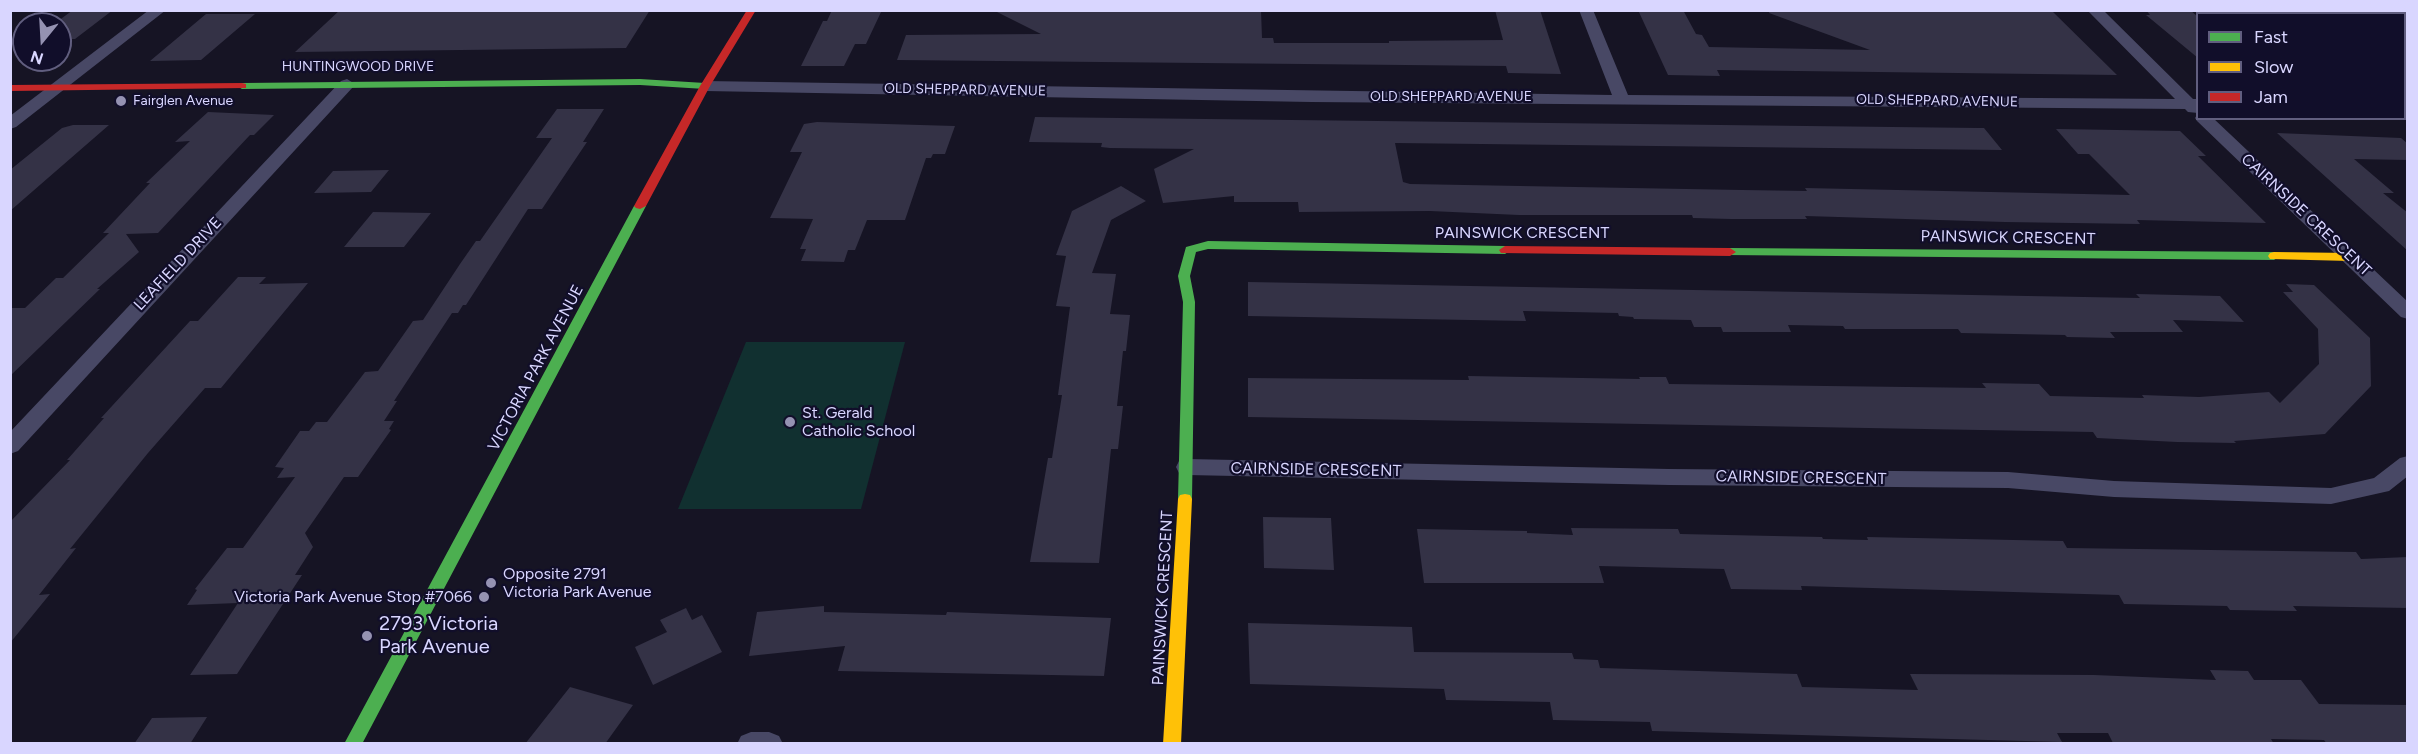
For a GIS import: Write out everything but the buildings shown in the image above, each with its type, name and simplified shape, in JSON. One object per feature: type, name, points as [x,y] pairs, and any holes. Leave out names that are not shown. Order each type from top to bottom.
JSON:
[{"type":"street","points":[[10,124],[159,10]]},
{"type":"street","name":"VICTORIA PARK AVENUE","points":[[353,744],[705,86],[752,10]]},
{"type":"street","points":[[1586,10],[1621,98]]},
{"type":"street","points":[[2094,10],[2194,107]]},
{"type":"street","name":"HUNTINGWOOD DRIVE","points":[[10,88],[640,82],[705,86]]},
{"type":"street","name":"LEAFIELD DRIVE","points":[[10,446],[347,84]]},
{"type":"street","name":"OLD SHEPPARD AVENUE","points":[[705,86],[1311,97],[1621,98],[2194,107]]},
{"type":"street","name":"CAIRNSIDE CRESCENT","points":[[2205,120],[2408,313]]},
{"type":"street","name":"PAINSWICK CRESCENT","points":[[1172,744],[1187,467],[1189,302],[1185,290],[1184,260],[1190,250],[1208,245],[1299,248],[2350,257]]},
{"type":"street","name":"CAIRNSIDE CRESCENT","points":[[1187,467],[1669,477],[2008,480],[2114,489],[2331,496],[2381,485],[2408,464]]},
{"type":"street","points":[[751,744],[769,744]]},
{"type":"green space","points":[[746,342],[905,342],[861,509],[678,509]]},
{"type":"traffic: fast","points":[[242,86],[640,82],[705,86]]},
{"type":"traffic: fast","points":[[353,744],[640,206]]},
{"type":"traffic: fast","points":[[1185,499],[1189,302],[1184,276],[1190,250],[1208,245],[1505,250]]},
{"type":"traffic: fast","points":[[1730,252],[2274,256]]},
{"type":"traffic: slow","points":[[2274,256],[2350,257]]},
{"type":"traffic: slow","points":[[1172,744],[1185,499]]},
{"type":"traffic: jam","points":[[640,206],[705,86],[752,10]]},
{"type":"traffic: jam","points":[[10,88],[242,86]]},
{"type":"traffic: jam","points":[[1505,250],[1730,252]]},
{"type":"place","name":"Fairglen Avenue","points":[[121,101]]},
{"type":"place","name":"St. Gerald Catholic School","points":[[790,422]]},
{"type":"place","name":"Opposite 2791 Victoria Park Avenue","points":[[491,583]]},
{"type":"place","name":"Victoria Park Avenue Stop #7066","points":[[484,597]]},
{"type":"place","name":"2793 Victoria Park Avenue","points":[[367,636]]}]
